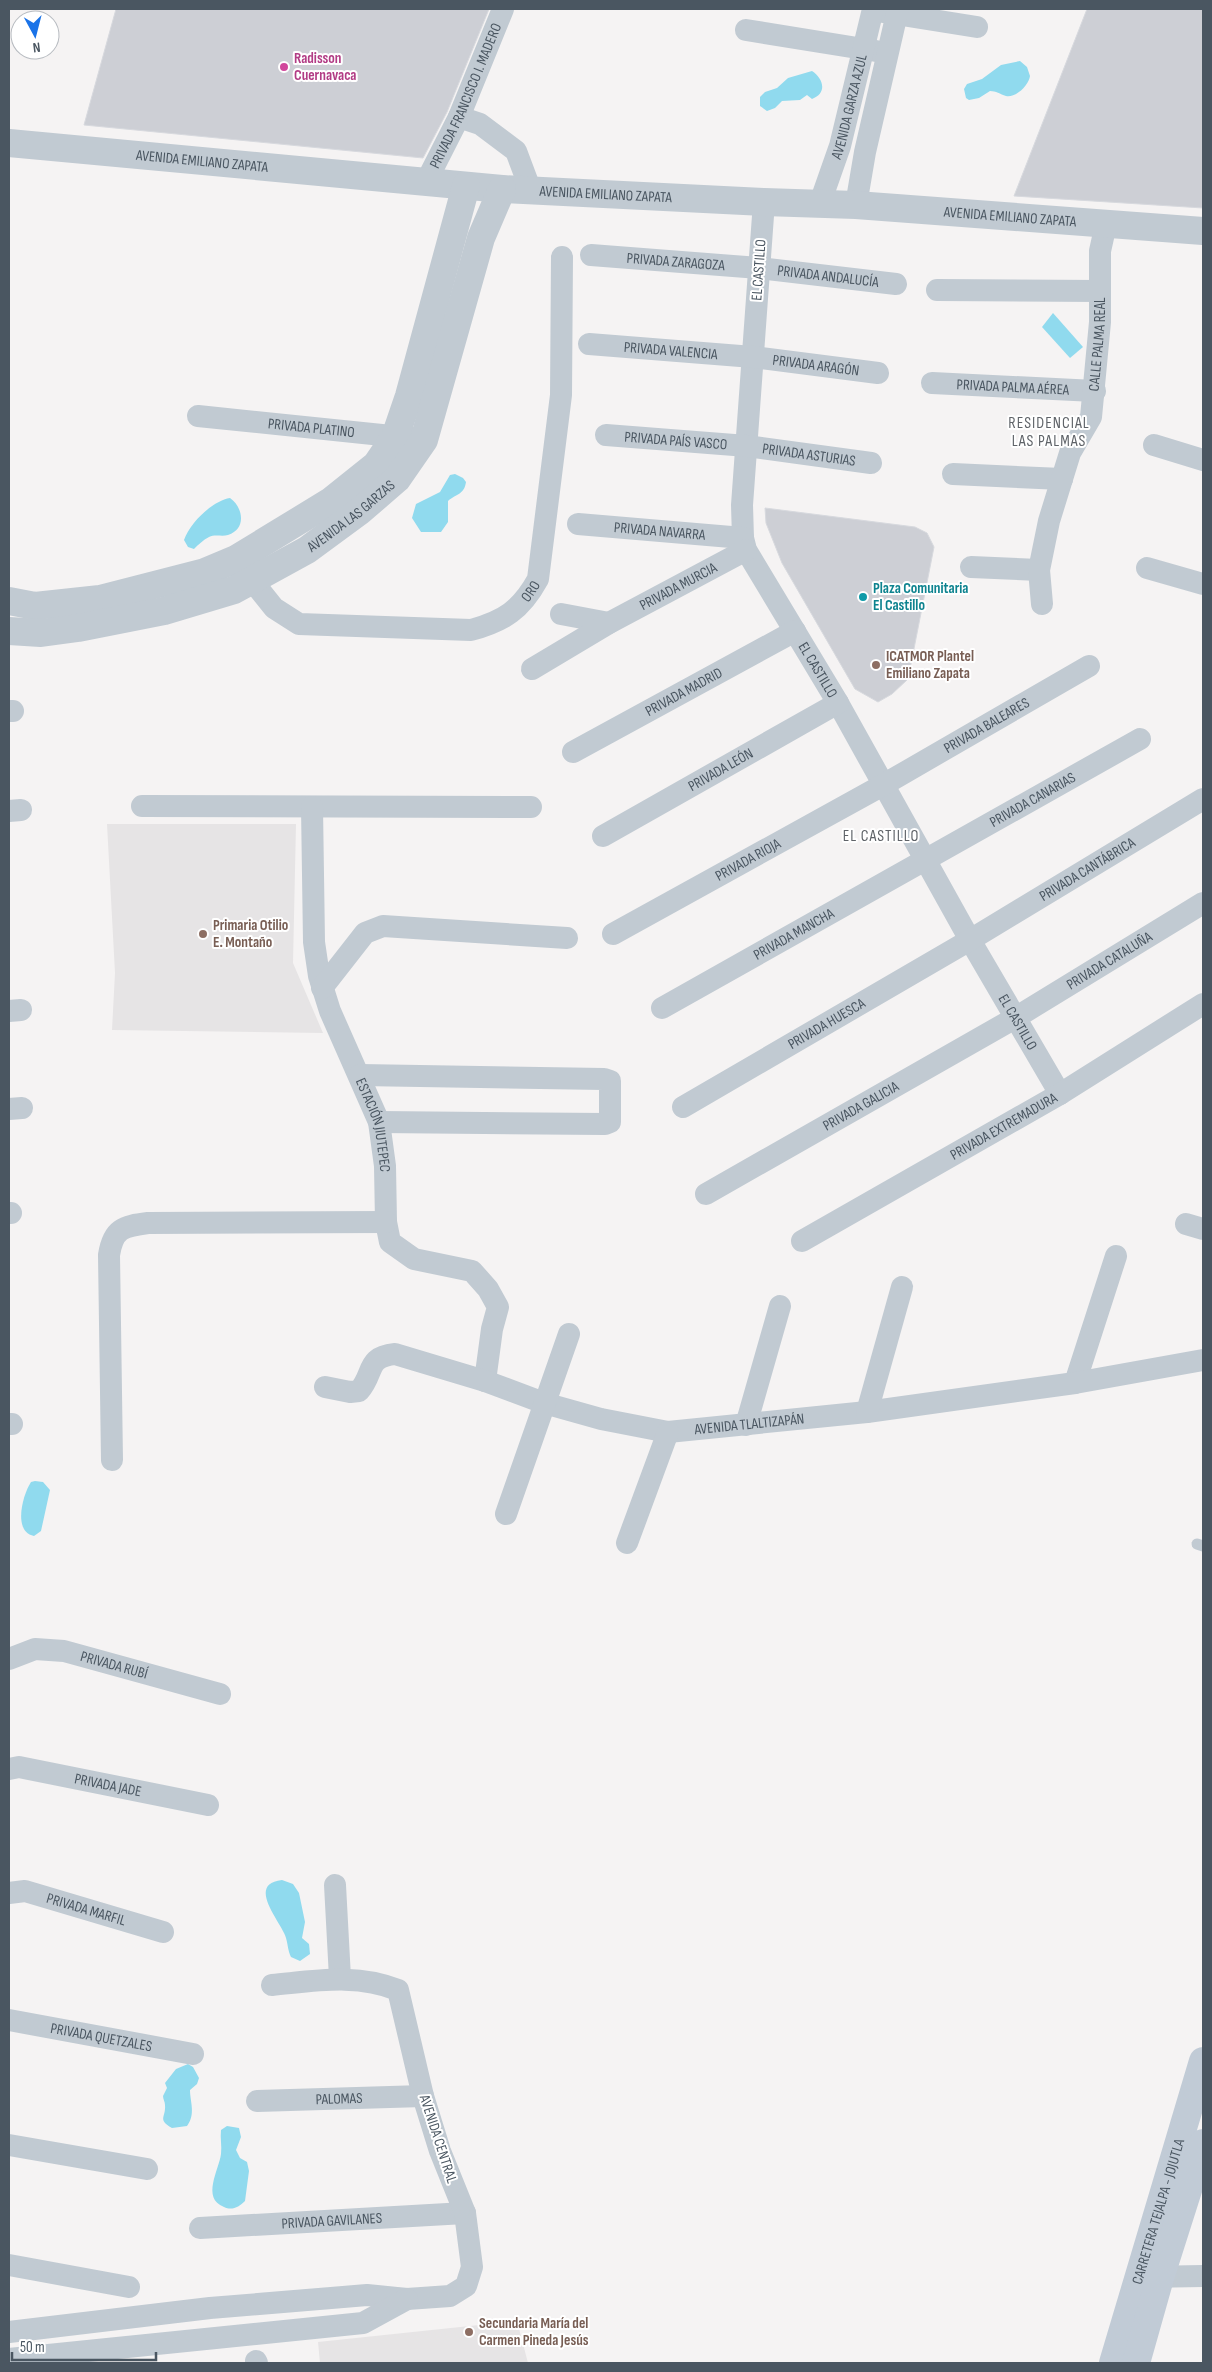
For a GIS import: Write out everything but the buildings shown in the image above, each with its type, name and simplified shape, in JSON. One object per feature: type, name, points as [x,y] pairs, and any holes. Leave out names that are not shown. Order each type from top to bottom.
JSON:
[{"type":"main road","name":"CARRETERA TEJALPA - JOJUTLA","points":[[1136,2363],[1149,2277],[1203,2061]]},
{"type":"main road","name":"CARRETERA TEJALPA - JOJUTLA","points":[[1113,2363],[1203,2143]]},
{"type":"street","name":"PRIVADA FRANCISCO I. MADERO","points":[[426,182],[459,117],[503,9]]},
{"type":"street","points":[[872,10],[898,11],[977,27]]},
{"type":"street","name":"AVENIDA GARZA AZUL","points":[[820,203],[840,146],[872,10]]},
{"type":"street","name":"AVENIDA GARZA AZUL","points":[[856,205],[861,172],[898,11]]},
{"type":"street","points":[[746,30],[889,54]]},
{"type":"street","points":[[459,117],[480,124],[516,151],[531,190]]},
{"type":"street","name":"AVENIDA EMILIANO ZAPATA","points":[[9,144],[502,189],[856,205],[1203,231]]},
{"type":"street","points":[[832,168],[861,172]]},
{"type":"street","name":"AVENIDA LAS GARZAS","points":[[9,601],[36,606],[100,599],[205,572],[236,559],[331,501],[376,464],[395,436],[409,396],[466,186]]},
{"type":"street","name":"AVENIDA LAS GARZAS","points":[[9,631],[41,633],[78,628],[164,611],[234,590],[307,550],[360,512],[397,479],[424,440],[481,238],[502,189]]},
{"type":"street","name":"EL CASTILLO","points":[[764,202],[742,505],[744,544],[838,703],[970,940],[1060,1094]]},
{"type":"street","name":"CALLE PALMA REAL","points":[[1042,604],[1039,570],[1049,520],[1070,453],[1091,417],[1095,391],[1100,322],[1100,250],[1106,224]]},
{"type":"street","points":[[455,231],[481,238]]},
{"type":"street","name":"PRIVADA ZARAGOZA","points":[[591,254],[759,268]]},
{"type":"street","name":"ORO","points":[[236,559],[274,608],[299,624],[471,630],[492,624],[512,613],[528,598],[538,579],[561,394],[562,257]]},
{"type":"street","name":"PRIVADA ANDALUCÍA","points":[[759,268],[896,284]]},
{"type":"street","points":[[937,290],[1100,291]]},
{"type":"street","name":"PRIVADA VALENCIA","points":[[589,344],[753,357]]},
{"type":"street","name":"PRIVADA ARAGÓN","points":[[753,357],[878,373]]},
{"type":"street","name":"PRIVADA PALMA AÉREA","points":[[932,384],[1095,391]]},
{"type":"street","name":"PRIVADA PLATINO","points":[[198,416],[424,440]]},
{"type":"street","name":"PRIVADA PAÍS VASCO","points":[[606,435],[747,446]]},
{"type":"street","points":[[1154,445],[1203,460]]},
{"type":"street","name":"PRIVADA ASTURIAS","points":[[747,446],[871,463]]},
{"type":"street","points":[[953,474],[1062,479]]},
{"type":"street","name":"PRIVADA NAVARRA","points":[[578,524],[744,544]]},
{"type":"street","name":"PRIVADA MURCIA","points":[[532,669],[744,544]]},
{"type":"street","points":[[971,567],[1039,570]]},
{"type":"street","points":[[1147,568],[1203,584]]},
{"type":"street","points":[[561,614],[609,623]]},
{"type":"street","name":"PRIVADA MADRID","points":[[573,752],[795,631]]},
{"type":"street","name":"PRIVADA BALEARES","points":[[883,785],[1089,666]]},
{"type":"street","name":"PRIVADA LEÓN","points":[[603,836],[838,703]]},
{"type":"street","name":"PRIVADA CANARIAS","points":[[925,860],[1140,739]]},
{"type":"street","name":"PRIVADA RIOJA","points":[[613,934],[883,785]]},
{"type":"street","name":"PRIVADA CANTÁBRICA","points":[[970,940],[1203,799]]},
{"type":"street","points":[[142,806],[531,807]]},
{"type":"street","name":"ESTACIÓN JIUTEPEC","points":[[312,807],[314,942],[322,988],[379,1122],[385,1166],[386,1222],[390,1242],[414,1259],[472,1270],[488,1288],[498,1307],[492,1329],[485,1381]]},
{"type":"street","name":"PRIVADA MANCHA","points":[[662,1008],[925,860]]},
{"type":"street","name":"PRIVADA CATALUÑA","points":[[1015,1018],[1203,903]]},
{"type":"street","points":[[322,988],[365,933],[384,926],[566,938]]},
{"type":"street","name":"PRIVADA HUESCA","points":[[683,1107],[970,940]]},
{"type":"street","name":"PRIVADA EXTREMADURA","points":[[802,1241],[1060,1094],[1203,1004]]},
{"type":"street","name":"PRIVADA GALICIA","points":[[706,1194],[1015,1018]]},
{"type":"street","points":[[360,1075],[604,1079],[610,1081],[611,1116],[610,1122],[605,1124],[379,1122]]},
{"type":"street","points":[[112,1460],[109,1255],[111,1242],[118,1231],[133,1225],[148,1224],[386,1222]]},
{"type":"street","points":[[1075,1383],[1116,1256]]},
{"type":"street","points":[[867,1412],[902,1287]]},
{"type":"street","points":[[746,1425],[780,1306]]},
{"type":"street","points":[[506,1514],[569,1334]]},
{"type":"street","name":"AVENIDA TLALTIZAPÁN","points":[[325,1387],[350,1392],[359,1391],[381,1355],[395,1354],[485,1381],[544,1403],[601,1419],[668,1432],[867,1412],[1075,1383],[1203,1360]]},
{"type":"street","points":[[627,1544],[668,1432]]},
{"type":"street","name":"PRIVADA RUBÍ","points":[[9,1659],[36,1649],[64,1651],[220,1694]]},
{"type":"street","name":"PRIVADA JADE","points":[[9,1769],[19,1767],[208,1805]]},
{"type":"street","points":[[335,1885],[340,1978]]},
{"type":"street","name":"PRIVADA MARFIL","points":[[9,1893],[25,1891],[163,1932]]},
{"type":"street","name":"AVENIDA CENTRAL","points":[[9,2332],[210,2308],[367,2294],[407,2299],[450,2296],[466,2286],[472,2267],[465,2213],[440,2151],[423,2096],[398,1990],[380,1982],[340,1978],[272,1985]]},
{"type":"street","name":"PRIVADA QUETZALES","points":[[9,2020],[193,2054]]},
{"type":"street","name":"PALOMAS","points":[[257,2101],[423,2096]]},
{"type":"street","points":[[9,2145],[147,2170]]},
{"type":"street","name":"PRIVADA GAVILANES","points":[[200,2228],[465,2213]]},
{"type":"street","points":[[9,2266],[129,2287]]},
{"type":"street","points":[[1149,2277],[1203,2276]]},
{"type":"street","name":"AVENIDA CENTRAL","points":[[9,2359],[363,2323],[407,2299]]},
{"type":"shaded area","name":"Primaria Otilio E. Montaño","points":[[107,824],[296,824],[293,963],[323,1033],[112,1030],[115,973]]},
{"type":"shaded area","name":"Secundaria María del Carmen Pineda Jesús","points":[[517,2321],[528,2363],[320,2363],[318,2342]]},
{"type":"water","points":[[1020,61],[1027,67],[1030,76],[1027,83],[1018,93],[1006,96],[990,91],[979,98],[969,100],[966,98],[964,89],[967,84],[982,79],[1001,65]]},
{"type":"water","points":[[812,71],[819,77],[822,85],[822,89],[817,96],[812,99],[807,95],[800,100],[782,101],[775,108],[767,111],[760,106],[760,97],[765,92],[777,88],[788,78]]},
{"type":"water","points":[[1053,313],[1083,347],[1070,358],[1042,327]]},
{"type":"water","points":[[455,474],[466,482],[462,492],[448,501],[448,522],[441,532],[421,532],[412,518],[416,504],[440,492],[450,475]]},
{"type":"water","points":[[230,498],[240,512],[241,518],[238,528],[228,535],[209,537],[194,549],[188,547],[184,540],[196,520],[216,503]]},
{"type":"water","points":[[31,1482],[43,1482],[50,1490],[41,1531],[34,1536],[27,1533],[23,1528],[21,1513],[28,1488]]},
{"type":"water","points":[[282,1880],[293,1884],[299,1893],[305,1922],[302,1938],[309,1944],[310,1954],[300,1961],[291,1957],[286,1938],[266,1896],[266,1889],[271,1883]]},
{"type":"water","points":[[188,2064],[193,2067],[199,2078],[197,2084],[190,2090],[192,2108],[190,2122],[187,2126],[172,2128],[163,2120],[165,2105],[163,2096],[167,2088],[165,2083],[176,2069]]},
{"type":"water","points":[[227,2126],[239,2128],[241,2137],[236,2150],[240,2158],[247,2162],[249,2171],[245,2201],[238,2207],[230,2209],[217,2203],[212,2190],[221,2154],[221,2130]]},
{"type":"place","name":"Radisson Cuernavaca","points":[[284,67]]},
{"type":"place","name":"Plaza Comunitaria El Castillo","points":[[863,597]]},
{"type":"place","name":"ICATMOR Plantel Emiliano Zapata","points":[[876,665]]},
{"type":"place","name":"Primaria Otilio E. Montaño","points":[[203,934]]},
{"type":"place","name":"Secundaria María del Carmen Pineda Jesús","points":[[469,2332]]},
{"type":"district","name":"RESIDENCIAL LAS PALMAS","points":[[1049,432]]},
{"type":"district","name":"EL CASTILLO","points":[[881,836]]}]
